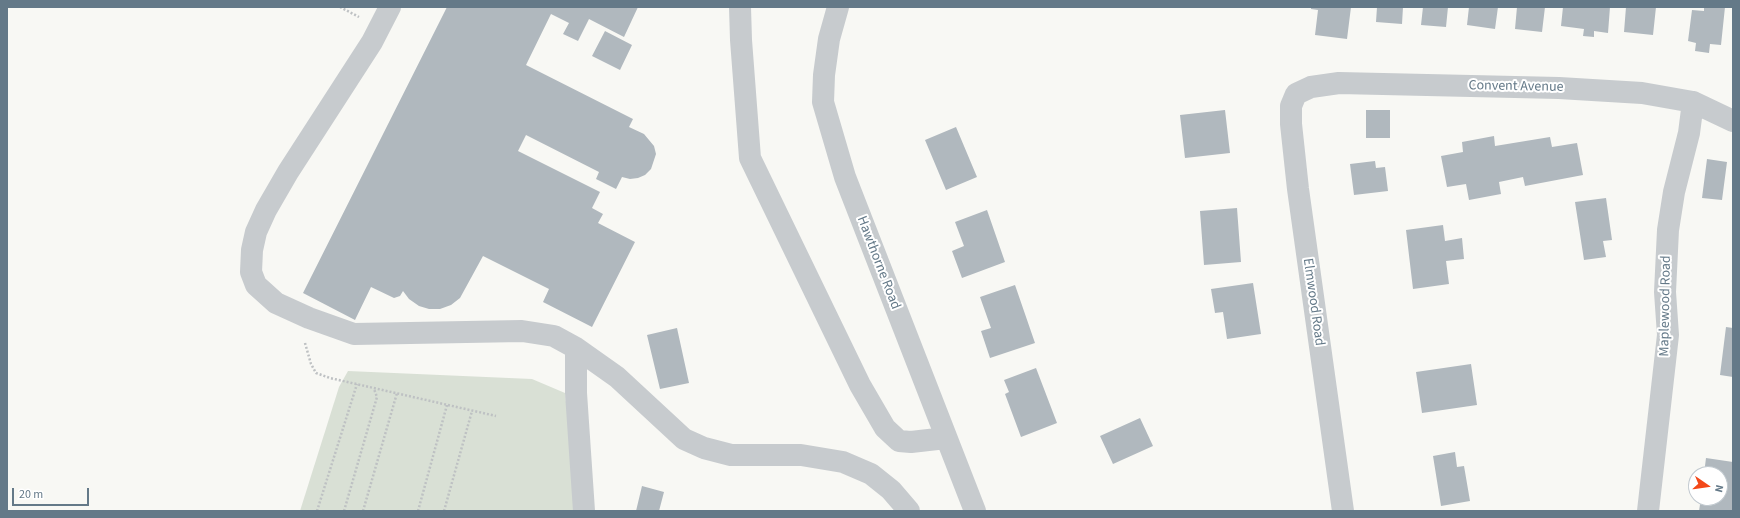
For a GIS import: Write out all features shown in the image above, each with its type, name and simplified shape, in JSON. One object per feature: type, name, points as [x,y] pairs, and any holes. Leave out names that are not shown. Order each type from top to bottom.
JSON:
[{"type":"street","points":[[390,7],[372,42],[288,172],[256,232],[250,259],[251,272],[256,285],[276,303],[309,318],[354,334],[522,331],[554,336],[576,348],[617,377],[684,439],[704,448],[731,455],[801,455],[843,462],[871,474],[891,490],[909,511]]},
{"type":"street","points":[[740,7],[750,158],[860,385],[885,428],[899,441],[911,442],[946,438]]},
{"type":"street","name":"Hawthorne Road","points":[[838,7],[829,39],[824,75],[823,102],[845,177],[975,511]]},
{"type":"street","name":"Convent Avenue","points":[[1296,94],[1311,87],[1339,83],[1566,88],[1642,93],[1693,102],[1733,121]]},
{"type":"street","name":"Elmwood Road","points":[[1296,94],[1291,106],[1291,124],[1298,188],[1343,511]]},
{"type":"street","name":"Maplewood Road","points":[[1648,511],[1668,334],[1666,292],[1668,230],[1674,192],[1689,133],[1693,102]]},
{"type":"street","points":[[576,348],[576,393],[584,511]]},
{"type":"path","points":[[309,318],[305,330],[305,343],[311,364],[316,373],[496,416]]},
{"type":"path","points":[[317,511],[357,384]]},
{"type":"path","points":[[344,511],[377,396],[374,388]]},
{"type":"path","points":[[363,511],[397,393]]},
{"type":"path","points":[[418,511],[447,405]]},
{"type":"path","points":[[444,511],[472,411]]},
{"type":"shaded area","points":[[348,371],[532,379],[565,393],[578,511],[300,511],[339,387]]},
{"type":"building","points":[[447,7],[638,7],[624,37],[589,19],[578,41],[563,34],[569,23],[551,14],[526,65],[633,119],[629,127],[644,134],[654,146],[656,154],[651,169],[645,175],[638,178],[630,179],[622,177],[616,189],[596,179],[599,172],[526,135],[518,151],[600,192],[592,208],[603,214],[598,223],[635,242],[592,327],[543,302],[549,289],[483,256],[460,298],[451,305],[440,309],[429,309],[419,306],[409,299],[403,291],[400,296],[394,298],[371,287],[355,320],[303,293]]},
{"type":"building","points":[[1311,7],[1351,7],[1347,39],[1315,35],[1318,10],[1311,9]]},
{"type":"building","points":[[1377,7],[1403,7],[1402,24],[1376,22]]},
{"type":"building","points":[[1423,7],[1448,7],[1446,27],[1421,25]]},
{"type":"building","points":[[1469,7],[1498,7],[1495,29],[1467,25]]},
{"type":"building","points":[[1517,7],[1545,7],[1542,32],[1515,29]]},
{"type":"building","points":[[1563,7],[1610,7],[1608,33],[1594,31],[1594,37],[1583,36],[1584,29],[1561,26]]},
{"type":"building","points":[[1626,7],[1656,7],[1653,35],[1624,32]]},
{"type":"building","points":[[1704,7],[1725,7],[1721,45],[1710,44],[1709,53],[1695,51],[1696,43],[1688,41],[1692,10],[1704,11]]},
{"type":"building","points":[[605,31],[632,45],[620,70],[592,56]]},
{"type":"building","points":[[1225,110],[1230,153],[1185,158],[1180,115]]},
{"type":"building","points":[[1366,110],[1390,110],[1390,138],[1366,138]]},
{"type":"building","points":[[956,127],[977,177],[946,190],[925,140]]},
{"type":"building","points":[[1494,136],[1495,146],[1550,137],[1552,147],[1577,143],[1583,175],[1525,186],[1523,177],[1499,182],[1501,194],[1469,200],[1466,184],[1447,187],[1441,156],[1463,152],[1462,142]]},
{"type":"building","points":[[1707,159],[1727,162],[1722,200],[1702,198]]},
{"type":"building","points":[[1375,161],[1376,168],[1385,167],[1388,191],[1354,195],[1350,164]]},
{"type":"building","points":[[1606,198],[1612,240],[1603,241],[1606,257],[1584,260],[1575,202]]},
{"type":"building","points":[[1237,208],[1241,262],[1204,265],[1200,211]]},
{"type":"building","points":[[987,210],[1005,262],[962,278],[952,251],[964,246],[955,222]]},
{"type":"building","points":[[1443,225],[1445,241],[1462,238],[1464,259],[1446,261],[1449,284],[1413,289],[1406,230]]},
{"type":"building","points":[[1253,283],[1261,334],[1227,339],[1223,312],[1215,313],[1211,289]]},
{"type":"building","points":[[1015,285],[1035,343],[990,358],[981,331],[991,328],[980,297]]},
{"type":"building","points":[[1726,327],[1733,328],[1733,377],[1720,375]]},
{"type":"building","points":[[677,328],[689,383],[660,389],[647,335]]},
{"type":"building","points":[[1471,364],[1477,405],[1422,413],[1416,372]]},
{"type":"building","points":[[1036,368],[1057,423],[1021,437],[1005,394],[1009,392],[1004,380]]},
{"type":"building","points":[[1140,418],[1153,446],[1113,464],[1100,436]]},
{"type":"building","points":[[1455,452],[1457,467],[1464,466],[1470,501],[1441,506],[1433,456]]},
{"type":"building","points":[[1706,458],[1733,462],[1733,511],[1699,511],[1700,506],[1728,506],[1728,466],[1705,466]]},
{"type":"building","points":[[642,486],[664,492],[659,511],[636,511]]}]
